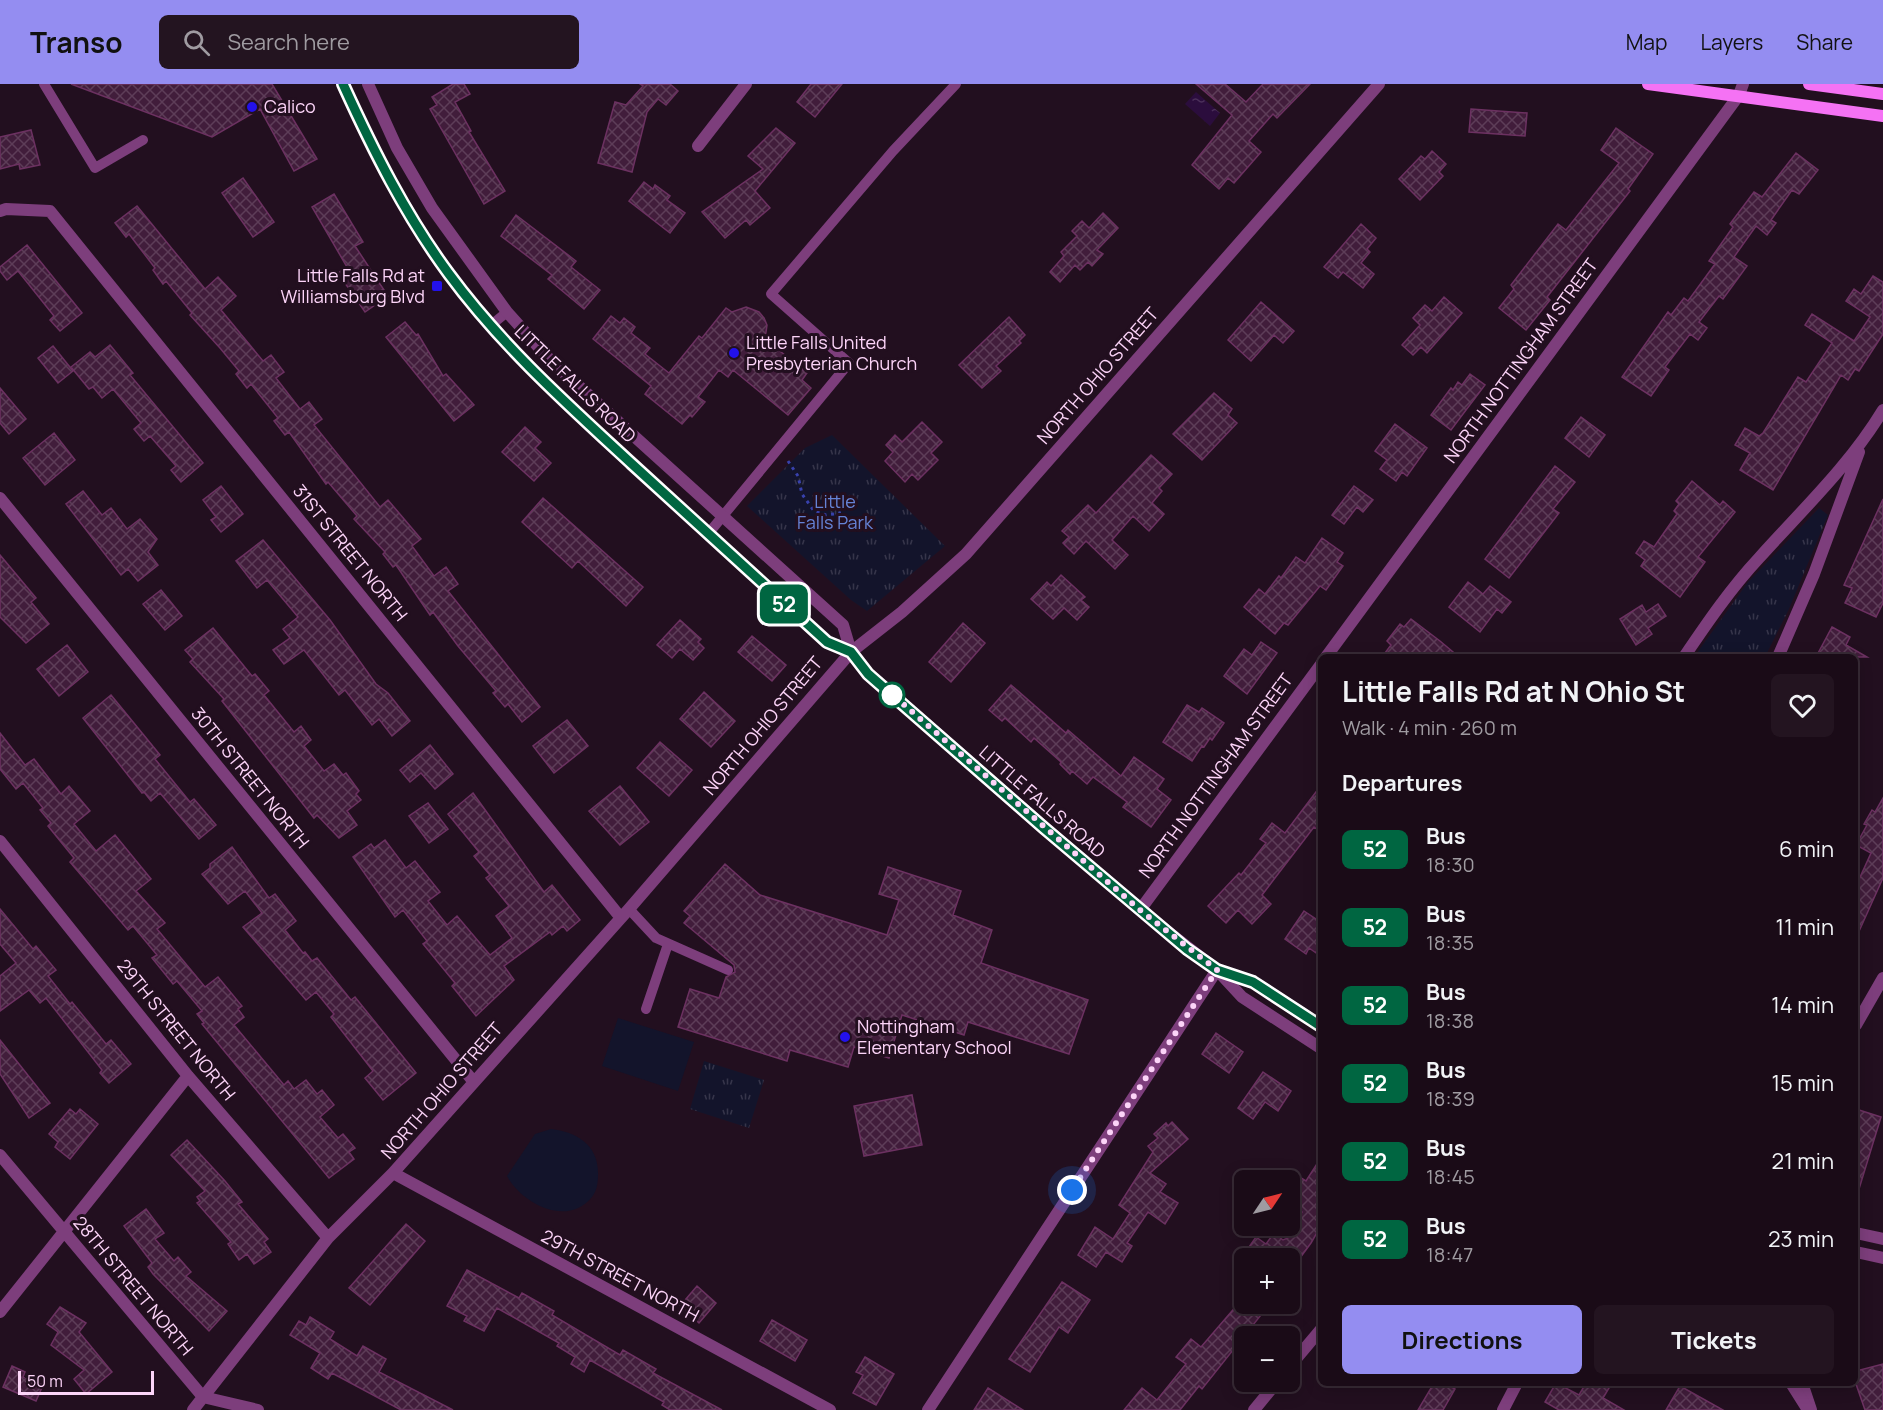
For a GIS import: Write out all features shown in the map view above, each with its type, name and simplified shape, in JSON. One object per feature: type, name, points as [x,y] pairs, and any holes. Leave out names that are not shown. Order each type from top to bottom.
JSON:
[{"type":"main road","points":[[1648,84],[1741,90],[1883,116]]},
{"type":"main road","points":[[1809,84],[1883,93]]},
{"type":"street","name":"LITTLE FALLS ROAD","points":[[343,84],[378,159],[414,221],[449,274],[490,326],[536,376],[827,642],[851,652]]},
{"type":"street","name":"LITTLE FALLS ROAD","points":[[368,84],[397,148],[432,208],[507,312],[551,361],[843,626],[851,652],[868,674],[1140,910],[1217,970],[1242,996],[1318,1046]]},
{"type":"street","points":[[698,146],[746,84]]},
{"type":"street","name":"NORTH OHIO STREET","points":[[193,1410],[328,1238],[393,1173],[625,914],[851,652],[902,612],[966,554],[1379,84]]},
{"type":"street","name":"NORTH NOTTINGHAM STREET","points":[[1328,654],[1741,90]]},
{"type":"street","name":"31ST STREET NORTH","points":[[0,211],[6,209],[50,211],[625,914]]},
{"type":"street","points":[[1686,654],[1712,614],[1759,558],[1793,524],[1862,445],[1883,410]]},
{"type":"street","points":[[1779,654],[1814,574],[1862,445]]},
{"type":"street","name":"30TH STREET NORTH","points":[[0,498],[473,1081]]},
{"type":"street","name":"NORTH NOTTINGHAM STREET","points":[[1140,910],[1318,668]]},
{"type":"street","name":"29TH STREET NORTH","points":[[0,841],[188,1076],[328,1238]]},
{"type":"street","name":"LITTLE FALLS ROAD","points":[[1217,970],[1253,982],[1318,1024]]},
{"type":"street","points":[[928,1410],[1217,970]]},
{"type":"street","points":[[1858,1022],[1883,978]]},
{"type":"street","points":[[0,1312],[188,1076]]},
{"type":"street","name":"28TH STREET NORTH","points":[[0,1155],[203,1397]]},
{"type":"street","name":"29TH STREET NORTH","points":[[393,1173],[830,1410]]},
{"type":"street","points":[[1858,1233],[1883,1239]]},
{"type":"street","points":[[1858,1252],[1883,1258]]},
{"type":"street","points":[[1300,1354],[1318,1333]]},
{"type":"street","points":[[1503,1410],[1515,1386]]},
{"type":"street","points":[[1793,1386],[1810,1410]]},
{"type":"street","points":[[1803,1386],[1810,1410]]},
{"type":"street","points":[[1254,1410],[1269,1392]]},
{"type":"street","points":[[203,1397],[258,1410]]},
{"type":"lane","points":[[708,534],[849,363],[771,294],[893,151],[956,84]]},
{"type":"lane","points":[[46,85],[95,168],[143,140]]},
{"type":"lane","points":[[490,326],[507,312]]},
{"type":"lane","points":[[625,914],[656,938],[728,970]]},
{"type":"lane","points":[[646,1009],[668,944]]},
{"type":"path","points":[[778,451],[798,476],[802,494],[814,511],[826,515],[841,513]]},
{"type":"green space","name":"Little Falls Park","points":[[832,435],[945,546],[867,611],[851,600],[747,506],[805,448]]},
{"type":"green space","points":[[1819,508],[1828,515],[1789,609],[1766,654],[1696,654],[1748,582]]},
{"type":"green space","points":[[618,1018],[694,1042],[678,1091],[602,1066]]},
{"type":"green space","points":[[704,1061],[764,1080],[749,1128],[690,1109]]},
{"type":"green space","points":[[551,1129],[578,1137],[585,1142],[595,1156],[598,1175],[594,1195],[582,1206],[570,1211],[558,1211],[533,1203],[514,1186],[507,1176],[535,1134]]},
{"type":"water","points":[[1196,92],[1220,113],[1210,126],[1185,104]]},
{"type":"building","points":[[71,84],[272,84],[317,159],[294,171],[260,109],[212,137]]},
{"type":"building","points":[[453,84],[464,84],[470,94],[455,102],[471,131],[469,132],[505,191],[484,204],[430,109],[437,105],[432,97]]},
{"type":"building","points":[[640,84],[670,84],[678,91],[666,105],[658,99],[647,112],[632,172],[598,163],[615,102],[626,105],[643,86]]},
{"type":"building","points":[[811,84],[842,84],[815,117],[797,102]]},
{"type":"building","points":[[1196,84],[1225,84],[1246,102],[1263,84],[1310,84],[1277,118],[1273,114],[1249,141],[1261,152],[1234,183],[1228,178],[1219,189],[1192,165],[1232,115]]},
{"type":"building","points":[[1471,109],[1527,113],[1525,136],[1469,132]]},
{"type":"building","points":[[776,128],[795,143],[755,191],[770,208],[750,225],[746,220],[725,238],[702,212],[763,169],[748,156]]},
{"type":"building","points":[[1616,128],[1653,154],[1628,189],[1630,191],[1547,297],[1550,300],[1526,330],[1499,308],[1514,289],[1511,285],[1558,224],[1566,230],[1619,163],[1601,150]]},
{"type":"building","points":[[31,130],[40,165],[20,169],[19,164],[0,169],[0,137]]},
{"type":"building","points":[[1432,151],[1446,164],[1439,172],[1443,176],[1420,200],[1399,179],[1421,156],[1425,159]]},
{"type":"building","points":[[1796,153],[1818,170],[1799,194],[1792,190],[1771,220],[1776,223],[1767,235],[1756,226],[1734,257],[1747,266],[1723,299],[1719,296],[1699,322],[1707,328],[1698,340],[1690,334],[1665,367],[1669,370],[1651,396],[1622,377],[1668,312],[1671,315],[1684,298],[1688,301],[1715,264],[1709,261],[1733,227],[1730,224],[1754,192],[1762,197]]},
{"type":"building","points":[[243,178],[274,222],[253,237],[222,193]]},
{"type":"building","points":[[644,182],[653,189],[655,185],[670,196],[667,200],[685,213],[670,233],[629,201]]},
{"type":"building","points":[[334,194],[363,242],[355,246],[388,296],[365,312],[338,273],[347,267],[312,207]]},
{"type":"building","points":[[137,206],[205,289],[218,277],[236,296],[221,310],[263,361],[271,355],[284,372],[276,378],[300,409],[309,402],[322,419],[314,425],[380,507],[388,500],[421,539],[412,546],[434,576],[446,567],[458,584],[448,591],[540,707],[522,722],[508,704],[505,707],[493,693],[496,691],[433,612],[430,615],[396,565],[393,567],[383,554],[385,552],[354,519],[357,516],[328,482],[326,484],[289,432],[285,435],[274,421],[278,418],[251,384],[247,388],[236,374],[239,371],[190,315],[192,313],[166,281],[163,284],[153,270],[155,268],[129,234],[126,237],[115,223]]},
{"type":"building","points":[[1103,213],[1118,228],[1097,250],[1103,254],[1092,266],[1088,262],[1080,270],[1075,265],[1060,282],[1050,272],[1064,256],[1061,252],[1077,236],[1072,231],[1082,221],[1089,228]]},
{"type":"building","points":[[516,215],[576,261],[571,267],[600,290],[584,309],[548,279],[552,275],[501,236]]},
{"type":"building","points":[[1361,224],[1376,238],[1367,249],[1370,252],[1361,263],[1374,274],[1363,288],[1343,272],[1338,278],[1324,267]]},
{"type":"building","points":[[27,245],[82,313],[60,331],[50,320],[54,316],[18,271],[7,280],[0,271],[0,267]]},
{"type":"building","points":[[1873,276],[1883,282],[1883,334],[1859,371],[1855,369],[1848,380],[1841,375],[1773,490],[1740,470],[1750,453],[1735,445],[1745,428],[1759,436],[1763,433],[1798,377],[1806,382],[1832,343],[1805,325],[1812,314],[1854,341],[1870,317],[1846,301],[1854,289],[1861,294]]},
{"type":"building","points":[[1444,297],[1462,313],[1427,353],[1421,347],[1413,355],[1402,345],[1420,325],[1413,318],[1425,305],[1432,311]]},
{"type":"building","points":[[1261,302],[1294,331],[1283,343],[1274,335],[1251,361],[1228,340]]},
{"type":"building","name":"Little Falls United Presbyterian Church","points":[[746,307],[759,312],[764,318],[767,325],[765,339],[807,373],[802,380],[811,388],[788,415],[733,370],[728,377],[719,370],[698,397],[705,402],[692,417],[690,415],[682,424],[645,394],[651,386],[593,339],[611,316],[620,323],[624,318],[635,327],[631,333],[650,348],[645,354],[669,373],[699,336],[702,338],[726,308],[732,312]]},
{"type":"building","points":[[1009,317],[1025,335],[1019,341],[1021,343],[996,366],[1001,371],[982,388],[959,365]]},
{"type":"building","points":[[405,322],[416,335],[418,334],[443,376],[446,374],[474,405],[454,421],[386,337]]},
{"type":"building","points":[[110,345],[133,373],[130,375],[203,463],[181,482],[171,470],[176,466],[150,436],[144,441],[134,429],[141,423],[113,389],[102,398],[93,387],[89,389],[71,367],[90,352],[95,357]]},
{"type":"building","points":[[53,346],[73,371],[58,383],[38,358]]},
{"type":"building","points":[[1470,374],[1485,385],[1451,430],[1431,415],[1451,388],[1453,390],[1458,382],[1462,385]]},
{"type":"building","points":[[0,388],[26,419],[9,434],[0,423]]},
{"type":"building","points":[[1214,393],[1232,409],[1228,415],[1237,423],[1202,460],[1173,434]]},
{"type":"building","points":[[1581,417],[1605,435],[1589,457],[1565,438]]},
{"type":"building","points":[[922,422],[942,442],[931,453],[938,460],[918,480],[912,474],[905,482],[885,461],[893,452],[886,445],[895,435],[902,442]]},
{"type":"building","points":[[1395,424],[1427,448],[1407,476],[1402,472],[1396,481],[1380,469],[1387,460],[1375,451]]},
{"type":"building","points":[[525,427],[541,442],[535,448],[551,463],[534,481],[502,452]]},
{"type":"building","points":[[54,433],[75,460],[45,485],[23,458]]},
{"type":"building","points":[[1151,455],[1172,474],[1159,488],[1162,491],[1152,503],[1164,514],[1149,531],[1133,516],[1112,540],[1128,555],[1115,569],[1086,541],[1074,554],[1063,543],[1069,537],[1062,531],[1088,505],[1096,513]]},
{"type":"building","points":[[1555,466],[1575,482],[1553,509],[1559,513],[1509,578],[1485,559]]},
{"type":"building","points":[[1692,481],[1720,505],[1723,501],[1735,512],[1698,557],[1705,562],[1680,597],[1641,566],[1645,560],[1636,553],[1644,541],[1654,547],[1677,514],[1674,511],[1679,504],[1676,501]]},
{"type":"building","points":[[221,486],[243,514],[221,532],[211,520],[216,517],[203,500]]},
{"type":"building","points":[[1354,486],[1373,500],[1363,512],[1357,507],[1344,524],[1332,515]]},
{"type":"building","points":[[83,491],[102,515],[111,508],[127,529],[140,519],[157,539],[148,552],[158,565],[138,581],[128,569],[121,575],[66,504]]},
{"type":"building","points":[[543,498],[643,587],[626,606],[578,561],[572,568],[522,522]]},
{"type":"building","points":[[1883,499],[1883,603],[1876,617],[1845,603],[1852,588],[1844,585]]},
{"type":"building","points":[[1322,538],[1343,553],[1337,562],[1343,566],[1326,590],[1320,586],[1288,625],[1284,623],[1275,634],[1244,607],[1259,589],[1265,594],[1279,576],[1281,578],[1296,557],[1305,563]]},
{"type":"building","points":[[263,540],[330,620],[376,684],[388,693],[410,721],[392,736],[379,719],[372,725],[345,690],[339,695],[304,650],[284,664],[273,650],[290,638],[283,629],[298,617],[267,580],[257,588],[236,561]]},
{"type":"building","points":[[0,555],[36,598],[31,602],[49,624],[26,643],[0,617]]},
{"type":"building","points":[[1061,575],[1085,597],[1081,600],[1089,607],[1077,620],[1064,608],[1053,619],[1031,599],[1047,582],[1051,586]]},
{"type":"building","points":[[1468,582],[1483,594],[1490,586],[1511,602],[1502,613],[1497,609],[1480,632],[1449,607]]},
{"type":"building","points":[[161,590],[182,616],[165,630],[143,604]]},
{"type":"building","points":[[1658,604],[1666,616],[1648,628],[1652,634],[1636,645],[1620,619],[1642,605],[1646,612]]},
{"type":"building","points":[[1411,619],[1455,654],[1384,654],[1391,645],[1387,641],[1400,624],[1404,627]]},
{"type":"building","points":[[680,620],[701,639],[698,642],[704,648],[693,660],[680,649],[672,658],[657,645]]},
{"type":"building","points":[[963,623],[985,643],[951,682],[929,662]]},
{"type":"building","points":[[1832,627],[1850,637],[1846,645],[1867,657],[1858,657],[1858,654],[1818,654]]},
{"type":"building","points":[[213,628],[252,676],[255,674],[269,691],[264,695],[294,732],[301,726],[311,740],[304,746],[324,771],[334,764],[343,775],[346,773],[359,791],[356,794],[361,800],[347,811],[357,825],[339,838],[317,815],[314,818],[222,701],[224,699],[190,662],[193,659],[185,650]]},
{"type":"building","points":[[752,636],[786,665],[772,681],[738,652]]},
{"type":"building","points":[[1261,642],[1277,653],[1247,694],[1224,676],[1244,649],[1252,655]]},
{"type":"building","points":[[67,645],[88,672],[59,696],[37,669]]},
{"type":"building","points":[[1011,685],[1066,733],[1068,730],[1121,776],[1134,757],[1164,779],[1157,789],[1171,800],[1151,827],[1123,807],[1127,802],[1093,777],[1087,784],[1072,771],[1070,774],[1060,764],[1061,762],[1034,738],[1031,742],[1005,718],[1002,721],[989,710]]},
{"type":"building","points":[[704,692],[735,721],[711,747],[680,719]]},
{"type":"building","points":[[111,695],[160,755],[155,759],[190,802],[194,799],[216,825],[199,839],[160,793],[151,801],[144,792],[142,793],[83,718]]},
{"type":"building","points":[[1187,705],[1199,712],[1202,708],[1224,723],[1212,740],[1210,738],[1204,747],[1202,746],[1192,761],[1163,742]]},
{"type":"building","points":[[567,720],[588,746],[554,773],[533,746]]},
{"type":"building","points":[[0,733],[25,765],[34,759],[61,794],[69,786],[90,811],[74,824],[96,851],[115,835],[151,879],[136,891],[165,923],[157,929],[205,987],[218,977],[242,1006],[238,1009],[244,1017],[234,1025],[284,1085],[288,1081],[294,1089],[306,1080],[317,1094],[322,1090],[334,1105],[320,1117],[338,1138],[343,1134],[355,1148],[349,1152],[354,1159],[329,1178],[202,1024],[204,1023],[197,1014],[202,1011],[177,981],[173,984],[152,958],[157,955],[133,926],[128,930],[70,862],[74,858],[48,826],[51,823],[40,810],[43,808],[23,783],[16,789],[0,769]]},
{"type":"building","points":[[660,742],[692,770],[669,796],[637,768]]},
{"type":"building","points":[[430,745],[453,774],[435,789],[421,773],[410,782],[400,770]]},
{"type":"building","points":[[620,786],[649,822],[620,845],[589,811]]},
{"type":"building","points":[[1318,789],[1318,830],[1314,827],[1262,895],[1271,904],[1252,924],[1238,910],[1226,923],[1208,906],[1239,873],[1241,875],[1266,843],[1260,839],[1272,823],[1285,833]]},
{"type":"building","points":[[473,793],[544,892],[552,885],[580,920],[567,931],[563,926],[552,935],[550,932],[504,966],[514,980],[476,1016],[452,986],[455,983],[423,944],[427,941],[403,910],[395,917],[353,857],[371,844],[374,848],[385,840],[406,868],[415,861],[440,892],[428,901],[447,925],[457,916],[490,955],[512,938],[496,916],[509,906],[486,878],[490,875],[474,856],[479,852],[448,814]]},
{"type":"building","points":[[1883,798],[1883,878],[1858,934],[1858,882],[1871,853],[1858,846],[1858,841],[1872,810],[1875,812]]},
{"type":"building","points":[[428,803],[448,829],[429,843],[409,816]]},
{"type":"building","points":[[232,847],[269,898],[275,894],[296,921],[285,930],[303,953],[305,952],[312,961],[317,958],[351,1000],[355,997],[416,1073],[383,1100],[365,1078],[373,1071],[331,1017],[334,1014],[316,992],[306,1000],[243,927],[262,913],[245,891],[228,904],[202,874],[210,868],[210,864]]},
{"type":"building","name":"Nottingham Elementary School","points":[[725,864],[760,895],[887,935],[899,900],[879,894],[888,867],[961,891],[953,915],[992,930],[981,963],[1088,1000],[1069,1054],[968,1022],[964,1035],[902,1015],[889,1058],[854,1047],[848,1067],[790,1050],[787,1061],[678,1027],[690,989],[719,998],[726,977],[735,972],[734,965],[684,923],[690,916],[684,911]]},
{"type":"building","points":[[0,909],[33,949],[36,946],[56,970],[48,976],[70,1004],[72,1002],[106,1044],[111,1040],[131,1064],[109,1083],[100,1073],[102,1070],[46,998],[40,1003],[29,990],[0,1011],[0,976],[16,963],[0,944]]},
{"type":"building","points":[[1304,911],[1318,920],[1318,954],[1309,948],[1306,954],[1285,939]]},
{"type":"building","points":[[1216,1033],[1243,1052],[1229,1073],[1202,1054]]},
{"type":"building","points":[[0,1040],[50,1103],[29,1118],[0,1074]]},
{"type":"building","points":[[1263,1072],[1291,1091],[1278,1111],[1265,1102],[1253,1119],[1238,1108]]},
{"type":"building","points":[[912,1095],[922,1145],[864,1156],[854,1106]]},
{"type":"building","points":[[70,1109],[76,1114],[80,1109],[98,1124],[70,1159],[55,1147],[58,1142],[49,1134]]},
{"type":"building","points":[[1858,1110],[1881,1117],[1858,1189]]},
{"type":"building","points":[[1172,1122],[1188,1139],[1150,1173],[1166,1184],[1160,1192],[1178,1203],[1165,1224],[1148,1212],[1127,1243],[1132,1246],[1122,1262],[1106,1252],[1096,1267],[1078,1255],[1095,1227],[1113,1239],[1130,1213],[1119,1205],[1153,1152],[1148,1146],[1158,1138],[1154,1134],[1166,1123],[1168,1126]]},
{"type":"building","points":[[187,1140],[225,1181],[242,1202],[238,1204],[268,1239],[264,1242],[271,1252],[254,1264],[247,1254],[239,1260],[228,1244],[231,1242],[197,1203],[200,1201],[197,1197],[205,1191],[171,1155]]},
{"type":"building","points":[[1318,1162],[1318,1231],[1311,1243],[1300,1258],[1300,1248],[1248,1248],[1256,1237],[1266,1244],[1272,1236],[1278,1236],[1283,1240],[1289,1236],[1300,1236],[1302,1212],[1300,1211],[1300,1177],[1306,1181]]},
{"type":"building","points":[[146,1209],[164,1233],[155,1239],[174,1261],[178,1257],[191,1272],[186,1276],[227,1311],[209,1331],[153,1274],[148,1267],[152,1263],[124,1226]]},
{"type":"building","points":[[406,1224],[425,1241],[370,1305],[349,1288]]},
{"type":"building","points":[[467,1270],[519,1298],[522,1293],[554,1311],[552,1315],[620,1355],[623,1350],[656,1369],[653,1373],[722,1410],[670,1410],[662,1405],[664,1402],[590,1360],[584,1372],[571,1364],[575,1357],[557,1346],[559,1343],[497,1308],[484,1331],[464,1321],[467,1316],[447,1306]]},
{"type":"building","points":[[1062,1282],[1090,1300],[1068,1333],[1059,1327],[1030,1372],[1009,1359]]},
{"type":"building","points":[[697,1286],[716,1303],[699,1323],[680,1306]]},
{"type":"building","points":[[60,1307],[86,1323],[79,1332],[112,1372],[86,1394],[74,1379],[84,1370],[51,1345],[58,1332],[47,1324]]},
{"type":"building","points":[[1234,1309],[1234,1314],[1262,1314],[1252,1326],[1234,1326],[1234,1349],[1202,1389],[1199,1386],[1180,1410],[1124,1410],[1142,1388],[1157,1400],[1186,1364],[1176,1357],[1191,1339],[1201,1347]]},
{"type":"building","points":[[310,1317],[334,1332],[330,1339],[357,1356],[363,1346],[386,1359],[379,1372],[453,1410],[401,1410],[332,1373],[328,1379],[311,1368],[320,1353],[290,1335],[299,1321],[306,1325]]},
{"type":"building","points":[[772,1320],[807,1340],[795,1361],[760,1341]]},
{"type":"building","points":[[865,1357],[894,1374],[876,1405],[853,1393],[863,1375],[856,1372]]},
{"type":"building","points":[[1883,1364],[1883,1410],[1865,1410],[1857,1386],[1858,1370]]},
{"type":"building","points":[[12,1366],[25,1372],[23,1377],[43,1385],[36,1401],[3,1387]]},
{"type":"building","points":[[1432,1386],[1450,1386],[1455,1389],[1443,1410],[1418,1410]]},
{"type":"building","points":[[1554,1386],[1562,1386],[1579,1395],[1584,1386],[1610,1386],[1603,1398],[1624,1410],[1559,1410],[1545,1402]]},
{"type":"building","points":[[1680,1386],[1723,1410],[1666,1410]]},
{"type":"building","points":[[988,1388],[1023,1410],[974,1410]]},
{"type":"bus line","name":"52","points":[[343,84],[378,159],[414,221],[449,274],[490,326],[536,376],[827,642],[851,652],[868,674],[1187,949],[1217,970],[1253,982],[1318,1024]]},
{"type":"place","name":"Calico","points":[[252,107]]},
{"type":"place","name":"Little Falls Rd at Williamsburg Blvd","points":[[437,286]]},
{"type":"place","name":"Little Falls United Presbyterian Church","points":[[734,353]]},
{"type":"place","name":"Nottingham Elementary School","points":[[845,1037]]},
{"type":"route","points":[[892,695],[886,689],[1140,910],[1187,949],[1217,970],[1072,1190]]}]
